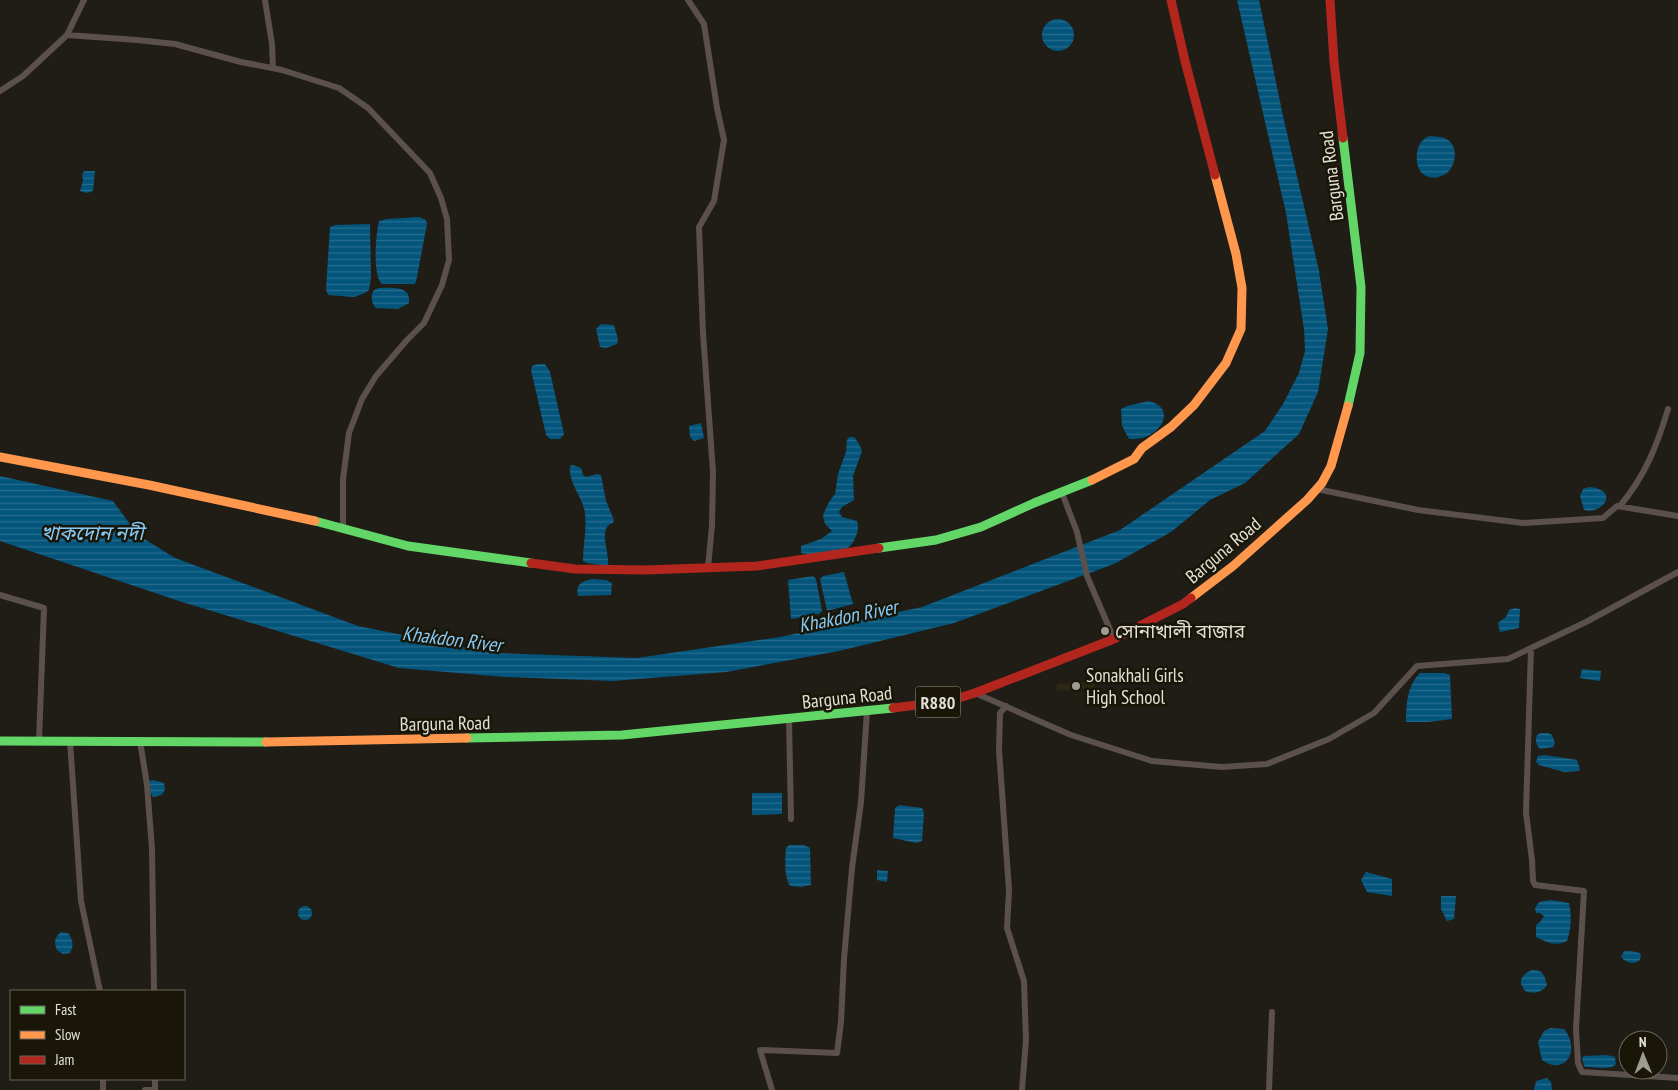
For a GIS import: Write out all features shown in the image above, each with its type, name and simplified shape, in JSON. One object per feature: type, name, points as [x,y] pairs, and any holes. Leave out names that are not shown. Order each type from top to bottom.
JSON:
[{"type":"main road","points":[[0,457],[148,485],[309,519],[408,546],[575,569],[645,570],[757,566],[936,540],[982,527],[1089,482],[1118,469],[1134,459],[1142,448],[1172,427],[1194,405],[1226,362],[1241,329],[1242,288],[1236,254],[1185,61],[1171,0]]},
{"type":"main road","name":"Barguna Road","points":[[0,741],[312,742],[622,736],[922,705],[949,701],[975,693],[1114,638],[1183,604],[1233,566],[1307,500],[1322,483],[1331,466],[1342,430],[1360,353],[1361,287],[1334,62],[1330,0]]},
{"type":"street","points":[[0,91],[23,76],[67,35],[84,0]]},
{"type":"street","points":[[265,0],[272,44],[273,68]]},
{"type":"street","points":[[688,0],[704,24],[724,140],[714,201],[699,227],[702,333],[713,472],[712,525],[708,568]]},
{"type":"street","points":[[67,35],[175,44],[223,58],[273,68],[339,88],[368,108],[430,173],[441,198],[447,220],[449,260],[438,293],[424,323],[376,376],[362,399],[350,433],[343,479],[343,528]]},
{"type":"street","points":[[1620,506],[1634,489],[1646,468],[1668,409]]},
{"type":"street","points":[[1317,489],[1418,510],[1523,523],[1603,518],[1617,506],[1678,516]]},
{"type":"street","points":[[1062,493],[1077,532],[1087,576],[1114,638]]},
{"type":"street","points":[[975,693],[1070,735],[1152,761],[1222,767],[1267,764],[1329,739],[1374,713],[1416,666],[1508,659],[1586,622],[1678,572]]},
{"type":"street","points":[[0,595],[44,608],[38,741]]},
{"type":"street","points":[[1531,648],[1526,813],[1533,881],[1536,885],[1584,890],[1576,1029],[1578,1063],[1582,1072],[1678,1078]]},
{"type":"street","points":[[1006,706],[1000,713],[999,750],[1009,890],[1007,928],[1024,981],[1026,1040],[1022,1090]]},
{"type":"street","points":[[772,1090],[760,1050],[837,1053],[852,868],[861,802],[867,711]]},
{"type":"street","points":[[789,719],[791,819]]},
{"type":"street","points":[[70,741],[82,901],[100,990]]},
{"type":"street","points":[[140,741],[152,849],[154,990]]},
{"type":"street","points":[[1269,1090],[1272,1012]]},
{"type":"street","points":[[145,1090],[155,1090],[155,1080]]},
{"type":"shaded area","name":"Sonakhali Girls High School","points":[[1094,681],[1095,688],[1057,691],[1057,684]]},
{"type":"water","name":"খাকদোন নদী","points":[[1237,0],[1259,0],[1283,116],[1319,271],[1328,329],[1318,392],[1299,434],[1245,483],[1210,500],[1171,532],[1114,564],[954,623],[839,651],[726,672],[613,681],[505,677],[399,668],[179,601],[0,541],[0,476],[113,501],[138,535],[175,558],[358,626],[492,653],[637,658],[780,637],[922,607],[1120,530],[1265,431],[1283,404],[1299,373],[1305,351],[1304,329],[1286,213]]},
{"type":"water","points":[[1058,19],[1070,23],[1074,35],[1070,47],[1058,51],[1046,47],[1042,35],[1046,23]]},
{"type":"water","points":[[1430,136],[1446,139],[1451,143],[1455,151],[1454,160],[1449,171],[1442,176],[1433,178],[1421,173],[1417,160],[1419,145]]},
{"type":"water","points":[[84,171],[95,171],[93,191],[87,193],[80,191]]},
{"type":"water","points":[[419,217],[426,220],[427,224],[416,282],[414,284],[382,284],[376,264],[379,221]]},
{"type":"water","points":[[370,224],[371,277],[369,290],[354,297],[328,295],[326,289],[330,227],[335,225]]},
{"type":"water","points":[[378,288],[404,290],[409,297],[409,303],[398,309],[376,308],[372,302],[372,295],[373,291]]},
{"type":"water","points":[[601,324],[614,325],[618,339],[617,344],[606,348],[600,347],[596,329]]},
{"type":"water","points":[[545,364],[550,372],[564,434],[560,439],[550,439],[546,435],[531,370],[532,366]]},
{"type":"water","points":[[1149,401],[1157,404],[1162,409],[1164,414],[1160,426],[1149,435],[1129,439],[1122,426],[1121,409]]},
{"type":"water","points":[[701,423],[704,438],[694,441],[690,437],[689,426]]},
{"type":"water","points":[[849,437],[854,437],[862,451],[853,476],[854,500],[842,507],[839,512],[842,517],[857,521],[856,537],[850,546],[841,550],[819,554],[801,553],[801,546],[821,539],[832,531],[825,524],[823,515],[835,494],[838,474]]},
{"type":"water","points":[[573,465],[581,468],[583,475],[586,477],[597,474],[601,475],[606,501],[614,520],[613,523],[608,525],[605,535],[608,560],[608,565],[606,566],[583,561],[585,514],[582,501],[571,479],[570,466]]},
{"type":"water","points":[[1589,487],[1599,489],[1606,496],[1606,501],[1603,505],[1591,511],[1584,510],[1580,496],[1583,489]]},
{"type":"water","points":[[844,572],[853,604],[827,611],[820,579],[823,576]]},
{"type":"water","points":[[813,576],[816,579],[822,611],[819,614],[791,619],[788,580]]},
{"type":"water","points":[[593,579],[606,580],[612,583],[611,595],[578,596],[577,592],[580,584]]},
{"type":"water","points":[[1520,609],[1519,628],[1500,632],[1498,623],[1506,617],[1509,610]]},
{"type":"water","points":[[1582,669],[1601,671],[1600,681],[1580,678]]},
{"type":"water","points":[[1420,673],[1444,673],[1450,675],[1452,719],[1406,722],[1410,690]]},
{"type":"water","points":[[1541,733],[1552,735],[1555,743],[1553,747],[1540,749],[1536,739],[1537,735]]},
{"type":"water","points":[[1545,755],[1577,760],[1580,769],[1579,771],[1564,772],[1539,765],[1536,762],[1538,756]]},
{"type":"water","points":[[153,780],[164,783],[165,789],[162,795],[153,797],[151,794],[149,781]]},
{"type":"water","points":[[752,793],[782,793],[782,814],[752,815]]},
{"type":"water","points":[[899,805],[922,808],[924,813],[922,841],[916,843],[893,838],[895,808]]},
{"type":"water","points":[[789,845],[804,845],[810,848],[811,885],[801,887],[790,886],[785,863],[786,848]]},
{"type":"water","points":[[877,870],[888,871],[887,882],[877,880]]},
{"type":"water","points":[[1366,872],[1392,879],[1392,896],[1367,892],[1361,880]]},
{"type":"water","points":[[1441,896],[1456,896],[1454,919],[1447,921],[1441,909]]},
{"type":"water","points":[[1551,900],[1569,903],[1571,913],[1567,941],[1559,944],[1536,937],[1536,925],[1544,916],[1536,913],[1535,908],[1539,902]]},
{"type":"water","points":[[302,906],[308,906],[312,913],[308,920],[302,920],[298,916],[298,910]]},
{"type":"water","points":[[61,932],[68,933],[71,938],[70,953],[63,954],[57,950],[55,940]]},
{"type":"water","points":[[1624,951],[1640,953],[1640,960],[1633,963],[1625,961],[1621,957]]},
{"type":"water","points":[[1532,970],[1541,972],[1544,976],[1547,985],[1543,990],[1538,992],[1525,991],[1521,984],[1521,979]]},
{"type":"water","points":[[1550,1028],[1564,1029],[1571,1045],[1571,1052],[1568,1058],[1564,1063],[1558,1065],[1542,1060],[1538,1042],[1544,1031]]},
{"type":"water","points":[[1607,1055],[1615,1057],[1616,1064],[1612,1067],[1584,1066],[1582,1058],[1584,1056]]},
{"type":"water","points":[[1547,1078],[1551,1082],[1552,1090],[1534,1090],[1536,1081]]},
{"type":"traffic: fast","points":[[1343,138],[1361,287],[1360,353],[1348,406]]},
{"type":"traffic: fast","points":[[879,548],[936,540],[981,527],[1092,480]]},
{"type":"traffic: fast","points":[[315,521],[408,546],[531,563]]},
{"type":"traffic: fast","points":[[467,738],[622,735],[893,708]]},
{"type":"traffic: fast","points":[[0,741],[266,742]]},
{"type":"traffic: slow","points":[[1092,480],[1134,459],[1142,448],[1171,427],[1194,405],[1226,363],[1241,329],[1242,288],[1236,254],[1215,175]]},
{"type":"traffic: slow","points":[[1191,598],[1233,566],[1307,500],[1322,483],[1331,466],[1348,406]]},
{"type":"traffic: slow","points":[[0,457],[149,485],[315,521]]},
{"type":"traffic: slow","points":[[266,742],[467,738]]},
{"type":"traffic: jam","points":[[1171,0],[1215,175]]},
{"type":"traffic: jam","points":[[1330,0],[1334,62],[1343,138]]},
{"type":"traffic: jam","points":[[531,563],[575,569],[645,570],[757,566],[879,548]]},
{"type":"traffic: jam","points":[[893,708],[949,701],[975,693],[1114,639],[1183,604],[1191,598]]},
{"type":"place","name":"সোনাখালী বাজার","points":[[1105,631]]},
{"type":"place","name":"Sonakhali Girls High School","points":[[1076,686]]},
{"type":"water label","name":"Khakdon River","points":[[848,616]]},
{"type":"water label","name":"Khakdon River","points":[[452,639]]}]
